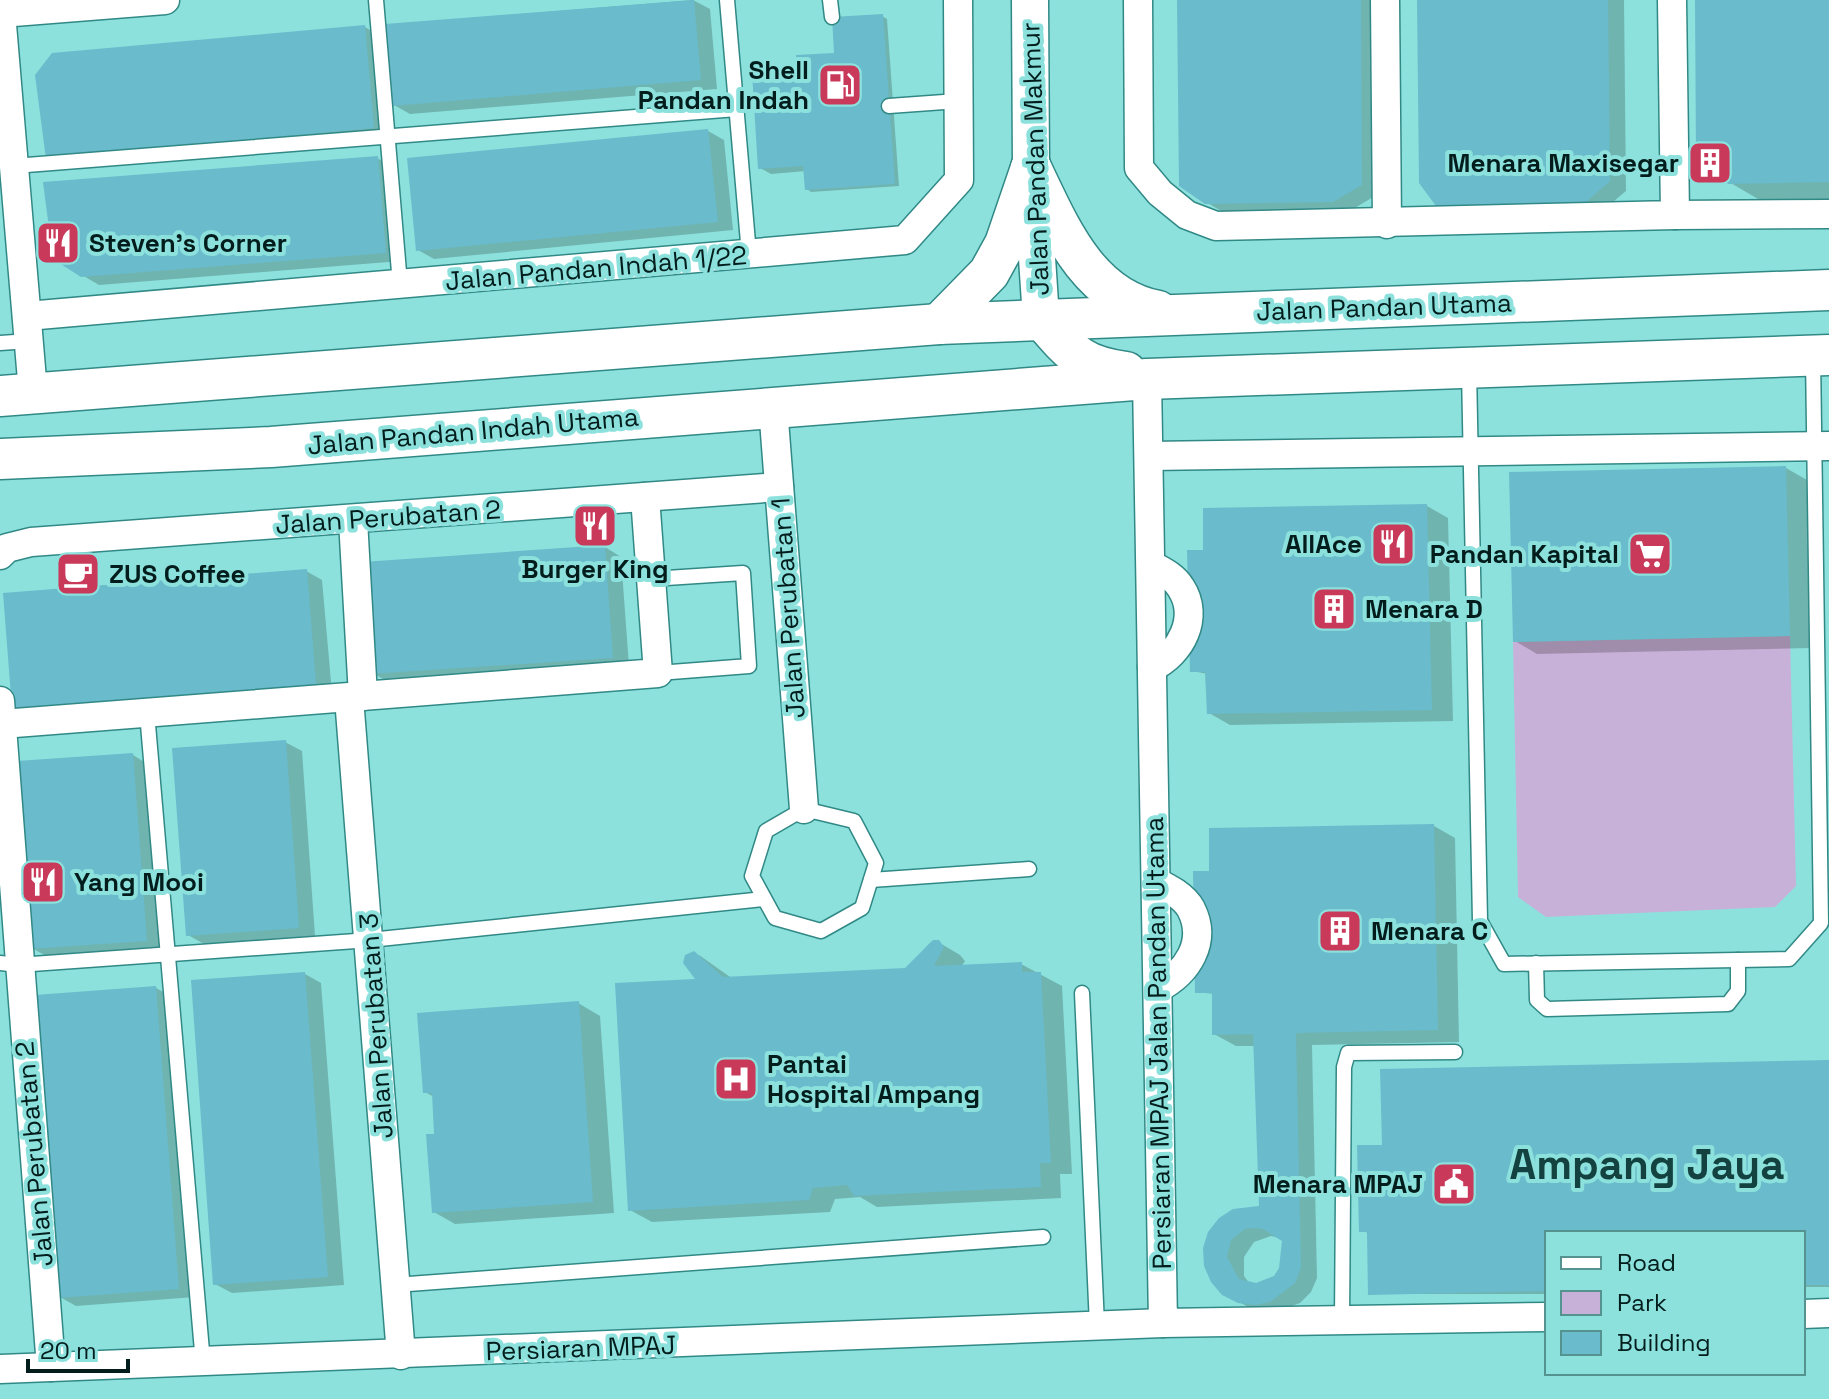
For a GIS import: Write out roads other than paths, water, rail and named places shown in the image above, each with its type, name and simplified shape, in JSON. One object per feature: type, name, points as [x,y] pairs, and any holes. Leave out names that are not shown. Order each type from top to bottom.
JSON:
[{"type":"main road","points":[[1031,168],[1066,243],[1097,279],[1126,301],[1180,315]]},
{"type":"main road","points":[[16,394],[939,324],[989,273],[1005,244],[1031,168]]},
{"type":"main road","name":"Jalan Pandan Utama","points":[[939,324],[1829,290]]},
{"type":"main road","points":[[1041,318],[1070,354],[1084,363],[1100,369],[1163,379]]},
{"type":"main road","points":[[945,394],[998,381],[1023,368],[1046,344],[1041,318]]},
{"type":"main road","points":[[945,394],[1163,379],[1821,356]]},
{"type":"main road","name":"Jalan Pandan Indah Utama","points":[[8,462],[271,447],[945,394]]},
{"type":"street","points":[[1,13],[165,0]]},
{"type":"street","name":"Jalan Pandan Indah 1/22","points":[[28,328],[400,284],[905,240],[959,180],[958,0]]},
{"type":"street","name":"Jalan Pandan Makmur","points":[[1030,0],[1031,168],[1041,318]]},
{"type":"street","points":[[1138,0],[1139,168],[1160,193],[1187,215],[1216,226],[1829,214]]},
{"type":"street","points":[[1385,0],[1387,224]]},
{"type":"street","points":[[1672,0],[1675,215]]},
{"type":"street","points":[[0,1],[28,328],[16,394]]},
{"type":"street","name":"Persiaran MPAJ Jalan Pandan Utama","points":[[1163,379],[1149,456],[1163,1323]]},
{"type":"street","name":"Jalan Perubatan 1","points":[[773,407],[804,809]]},
{"type":"street","points":[[1149,456],[1822,446]]},
{"type":"street","name":"Jalan Perubatan 2","points":[[0,555],[7,548],[31,542],[779,487]]},
{"type":"street","points":[[1,713],[147,713],[658,673],[645,497]]},
{"type":"street","name":"Jalan Perubatan 3","points":[[353,520],[356,697],[370,940],[401,1355]]},
{"type":"street","name":"Jalan Perubatan 2","points":[[1,713],[9,964],[51,1367]]},
{"type":"street","points":[[1156,882],[1176,893],[1191,908],[1197,935],[1191,962],[1173,980],[1158,988]]},
{"type":"street","points":[[1805,1314],[1829,1313]]},
{"type":"street","points":[[1163,1323],[1545,1317]]},
{"type":"street","name":"Persiaran MPAJ","points":[[0,1369],[203,1364],[1163,1323]]},
{"type":"lane","points":[[376,0],[400,284]]},
{"type":"lane","points":[[727,0],[749,254]]},
{"type":"lane","points":[[830,0],[832,17]]},
{"type":"lane","points":[[889,106],[958,101]]},
{"type":"lane","points":[[14,166],[737,109]]},
{"type":"lane","points":[[0,343],[28,328]]},
{"type":"lane","points":[[1469,368],[1480,921],[1504,964],[1789,959],[1821,923],[1821,356]]},
{"type":"lane","points":[[651,579],[743,573],[749,666],[658,673]]},
{"type":"lane","points":[[147,713],[203,1364]]},
{"type":"lane","points":[[804,809],[854,821],[876,863],[862,908],[821,931],[775,918],[752,876],[766,831],[804,809]]},
{"type":"lane","points":[[871,880],[1029,869]]},
{"type":"lane","points":[[9,964],[370,940],[764,899]]},
{"type":"lane","points":[[1536,963],[1537,1000],[1547,1009],[1728,1004],[1738,991],[1738,960]]},
{"type":"lane","points":[[1082,993],[1097,1325]]},
{"type":"lane","points":[[1342,1320],[1344,1067],[1348,1053],[1455,1052]]},
{"type":"lane","points":[[395,1285],[1043,1237]]},
{"type":"place","name":"Shell Pandan Indah","points":[[840,85]]},
{"type":"place","name":"Menara Maxisegar","points":[[1710,163]]},
{"type":"place","name":"Steven's Corner","points":[[58,243]]},
{"type":"place","name":"Burger King","points":[[595,526]]},
{"type":"place","name":"AllAce","points":[[1393,544]]},
{"type":"place","name":"Pandan Kapital","points":[[1650,554]]},
{"type":"place","name":"ZUS Coffee","points":[[78,574]]},
{"type":"place","name":"Menara D","points":[[1334,609]]},
{"type":"place","name":"Yang Mooi","points":[[43,882]]},
{"type":"place","name":"Menara C","points":[[1340,931]]},
{"type":"place","name":"Pantai Hospital Ampang","points":[[736,1079]]},
{"type":"place","name":"Menara MPAJ","points":[[1454,1184]]},
{"type":"district","name":"Ampang Jaya","points":[[1647,1164]]}]
